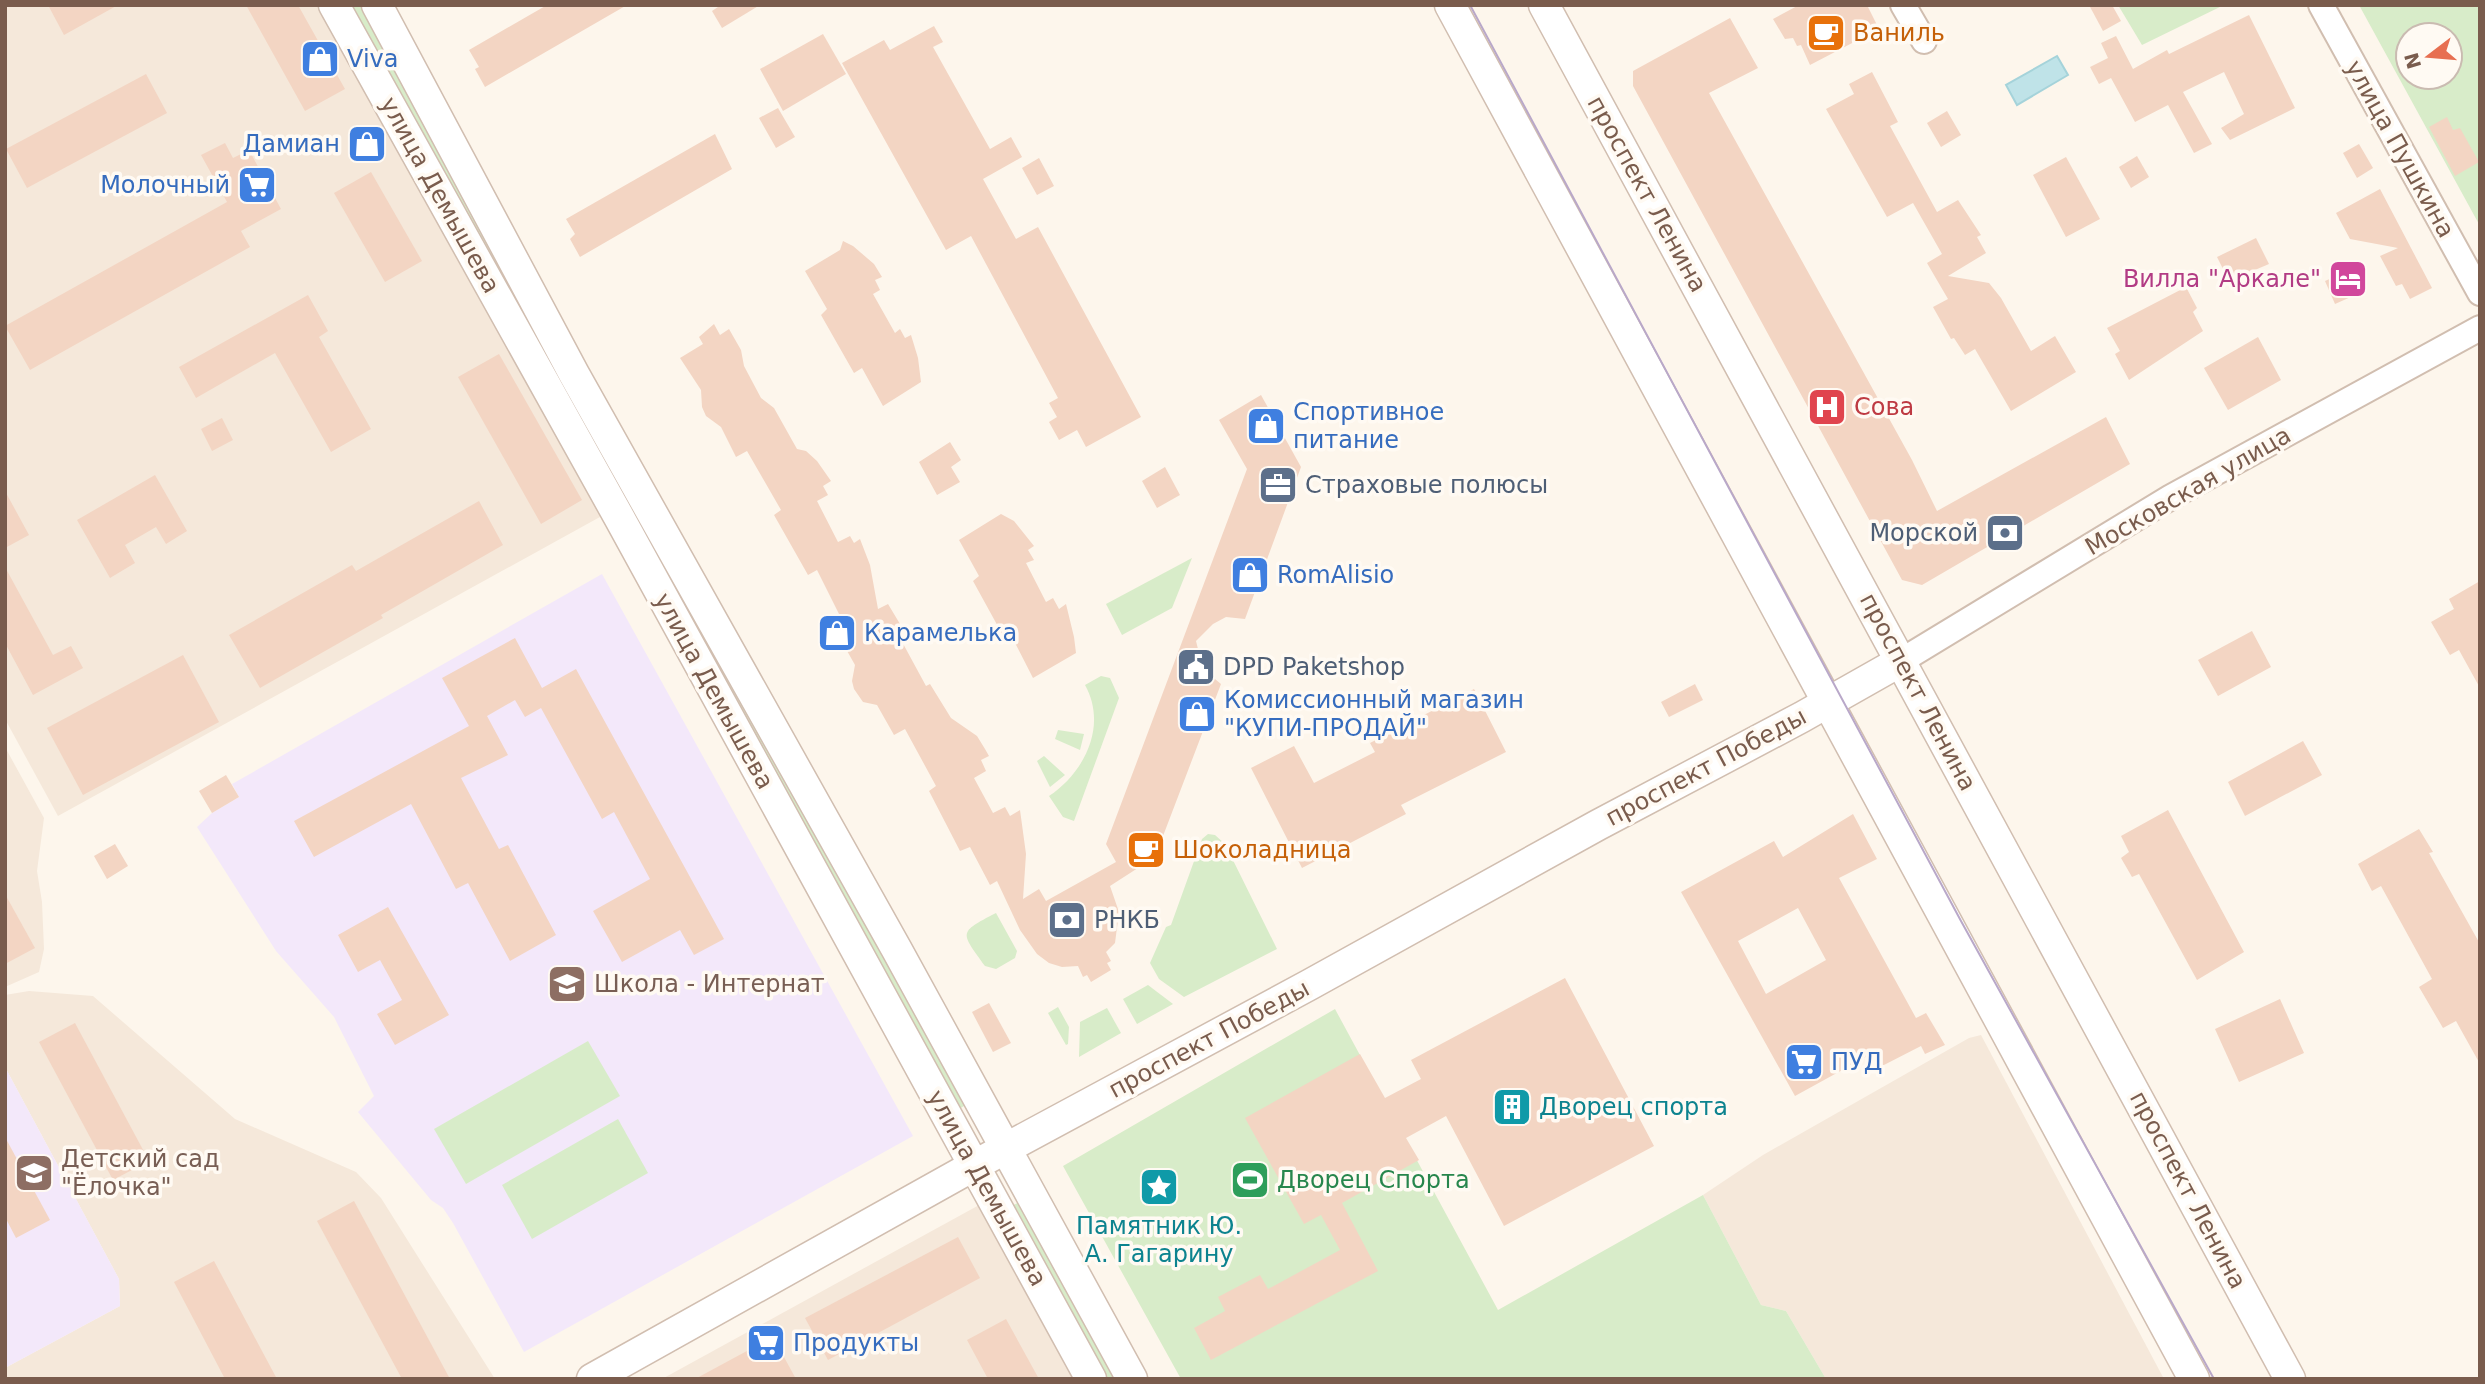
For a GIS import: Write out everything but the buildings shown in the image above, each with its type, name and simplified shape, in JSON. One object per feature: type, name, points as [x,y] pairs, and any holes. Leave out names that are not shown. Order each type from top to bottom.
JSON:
[{"type":"street","name":"улица Демышева","points":[[334,5],[620,519],[1091,1379]]},
{"type":"street","name":"улица Демышева","points":[[377,5],[575,373],[1132,1379]]},
{"type":"street","points":[[1450,5],[2194,1379]]},
{"type":"street","name":"проспект Ленина","points":[[1544,5],[2290,1379]]},
{"type":"street","points":[[1903,5],[1924,41]]},
{"type":"street","name":"улица Пушкина","points":[[2321,5],[2480,293]]},
{"type":"street","name":"Московская улица","points":[[1901,661],[2171,497],[2480,328]]},
{"type":"street","name":"проспект Победы","points":[[592,1379],[975,1165],[1901,661]]},
{"type":"shaded area","points":[[5,5],[325,5],[609,512],[58,816],[5,719]]},
{"type":"shaded area","name":"Школа - Интернат","points":[[602,574],[913,1136],[524,1352],[443,1208],[431,1200],[358,1112],[374,1096],[334,1017],[276,951],[197,827],[212,813],[239,797],[232,784]]},
{"type":"shaded area","points":[[5,747],[44,818],[37,871],[42,902],[44,949],[39,972],[5,987]]},
{"type":"shaded area","points":[[29,991],[93,996],[235,1119],[356,1172],[381,1198],[495,1379],[5,1379],[5,1368],[120,1306],[119,1279],[5,1067],[5,995]]},
{"type":"shaded area","points":[[1981,1035],[2164,1379],[1826,1379],[1786,1311],[1761,1305],[1703,1195],[1763,1155],[1969,1038]]},
{"type":"shaded area","name":"Детский сад \"Ёлочка\"","points":[[5,1067],[119,1279],[120,1306],[5,1368]]},
{"type":"shaded area","points":[[981,1204],[1077,1379],[662,1379]]},
{"type":"green space","points":[[347,5],[360,5],[969,1103],[959,1109]]},
{"type":"green space","points":[[2118,5],[2224,5],[2142,45]]},
{"type":"green space","points":[[2359,5],[2480,5],[2480,226],[2406,91],[2464,91],[2464,21],[2394,21],[2394,69]]},
{"type":"green space","points":[[1192,558],[1172,608],[1122,635],[1106,604]]},
{"type":"green space","points":[[1101,676],[1110,678],[1119,698],[1074,821],[1063,817],[1049,796],[1073,775],[1089,747],[1094,716],[1085,685]]},
{"type":"green space","points":[[1058,730],[1084,734],[1080,750],[1055,739]]},
{"type":"green space","points":[[1044,756],[1065,775],[1050,787],[1037,761]]},
{"type":"green space","points":[[1208,834],[1215,835],[1225,844],[1277,949],[1184,997],[1159,979],[1150,963],[1166,927],[1171,925],[1202,839]]},
{"type":"green space","points":[[996,913],[1017,951],[1015,958],[996,969],[985,966],[971,946],[967,934],[974,925]]},
{"type":"green space","points":[[1148,985],[1173,1004],[1137,1024],[1123,999]]},
{"type":"green space","points":[[1058,1007],[1069,1027],[1066,1045],[1048,1013]]},
{"type":"green space","points":[[1107,1008],[1121,1033],[1079,1057],[1080,1022]]},
{"type":"green space","name":"Дворец Спорта","points":[[1335,1009],[1498,1310],[1703,1195],[1761,1305],[1786,1311],[1826,1379],[1181,1379],[1063,1166]]},
{"type":"green space","points":[[588,1041],[620,1096],[466,1184],[434,1129]]},
{"type":"green space","points":[[618,1119],[648,1173],[532,1239],[502,1185]]},
{"type":"green space","points":[[1021,1201],[1118,1379],[1103,1379],[1010,1207]]},
{"type":"water","points":[[2057,56],[2068,75],[2017,105],[2006,85]]},
{"type":"tram line","points":[[1470,5],[1961,921],[2214,1379]]},
{"type":"place","name":"Ваниль","points":[[1826,33]]},
{"type":"place","name":"Viva","points":[[320,59]]},
{"type":"place","name":"Дамиан","points":[[367,144]]},
{"type":"place","name":"Молочный","points":[[257,185]]},
{"type":"place","name":"Вилла \"Аркале\"","points":[[2348,279]]},
{"type":"place","name":"Сова","points":[[1827,407]]},
{"type":"place","name":"Спортивное питание","points":[[1266,426]]},
{"type":"place","name":"Страховые полюсы","points":[[1278,485]]},
{"type":"place","name":"Морской","points":[[2005,533]]},
{"type":"place","name":"RomAlisio","points":[[1250,575]]},
{"type":"place","name":"Карамелька","points":[[837,633]]},
{"type":"place","name":"DPD Paketshop","points":[[1196,667]]},
{"type":"place","name":"Комиссионный магазин \"КУПИ-ПРОДАЙ\"","points":[[1197,714]]},
{"type":"place","name":"Шоколадница","points":[[1146,850]]},
{"type":"place","name":"РНКБ","points":[[1067,920]]},
{"type":"place","name":"Школа - Интернат","points":[[567,984]]},
{"type":"place","name":"ПУД","points":[[1804,1062]]},
{"type":"place","name":"Дворец спорта","points":[[1512,1107]]},
{"type":"place","name":"Детский сад \"Ёлочка\"","points":[[34,1173]]},
{"type":"place","name":"Дворец Спорта","points":[[1250,1180]]},
{"type":"place","name":"Памятник Ю. А. Гагарину","points":[[1159,1187]]},
{"type":"place","name":"Продукты","points":[[766,1343]]}]
